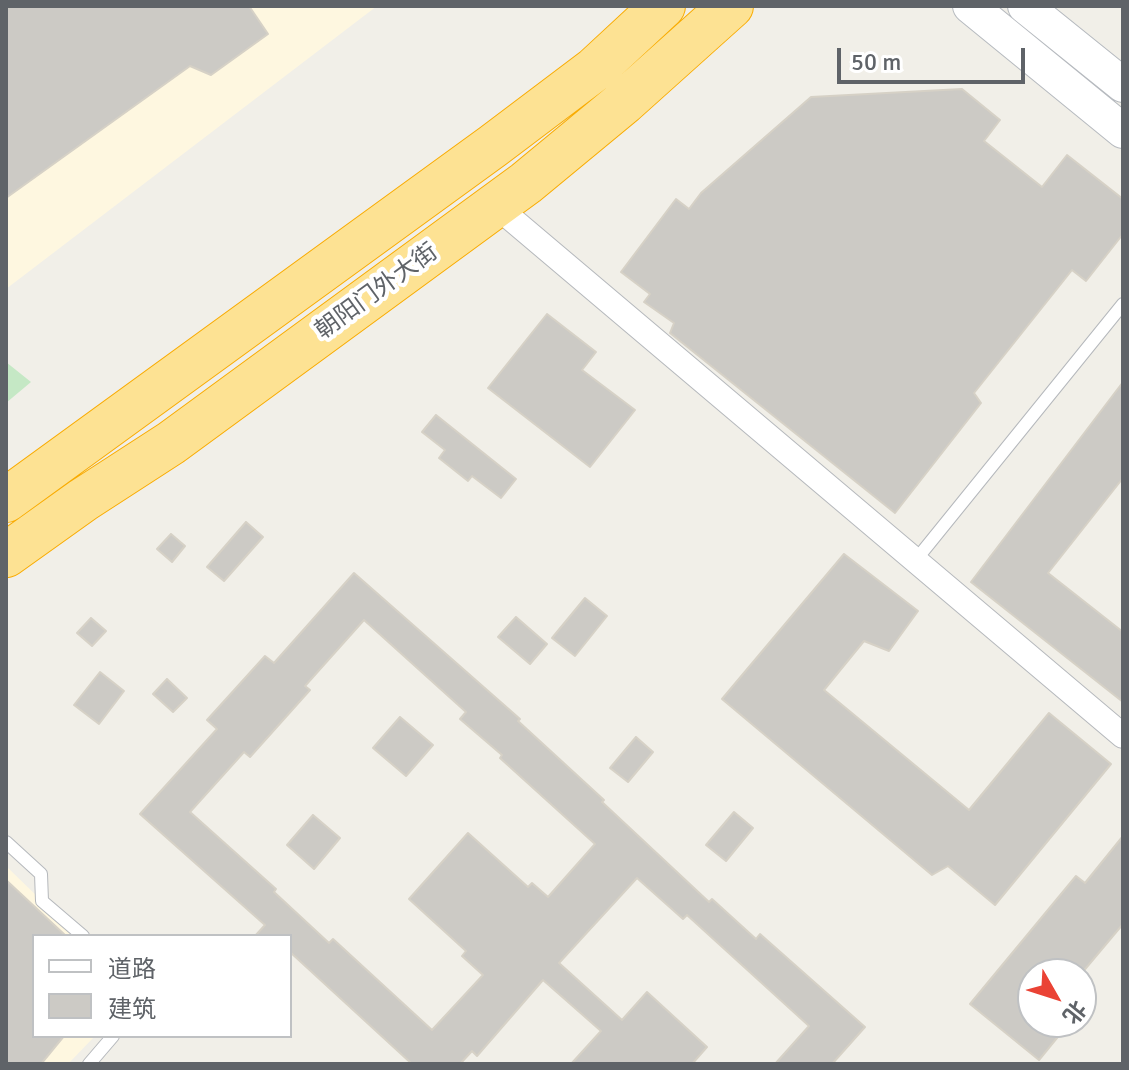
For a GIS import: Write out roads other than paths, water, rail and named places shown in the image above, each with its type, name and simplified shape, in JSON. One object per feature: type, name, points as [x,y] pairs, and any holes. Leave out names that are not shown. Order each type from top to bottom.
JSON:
[{"type":"highway","name":"朝阳门外大街","points":[[6,500],[493,146],[595,69],[663,6]]},
{"type":"highway","name":"朝阳门外大街","points":[[6,555],[171,443],[526,183],[624,102],[731,6]]},
{"type":"main road","points":[[970,6],[1123,131]]},
{"type":"main road","points":[[1025,6],[1123,85]]},
{"type":"street","points":[[495,205],[1123,736]]},
{"type":"lane","points":[[915,561],[1123,304]]},
{"type":"lane","points":[[6,842],[41,874],[42,901],[81,934]]},
{"type":"lane","points":[[89,1064],[111,1038]]}]
